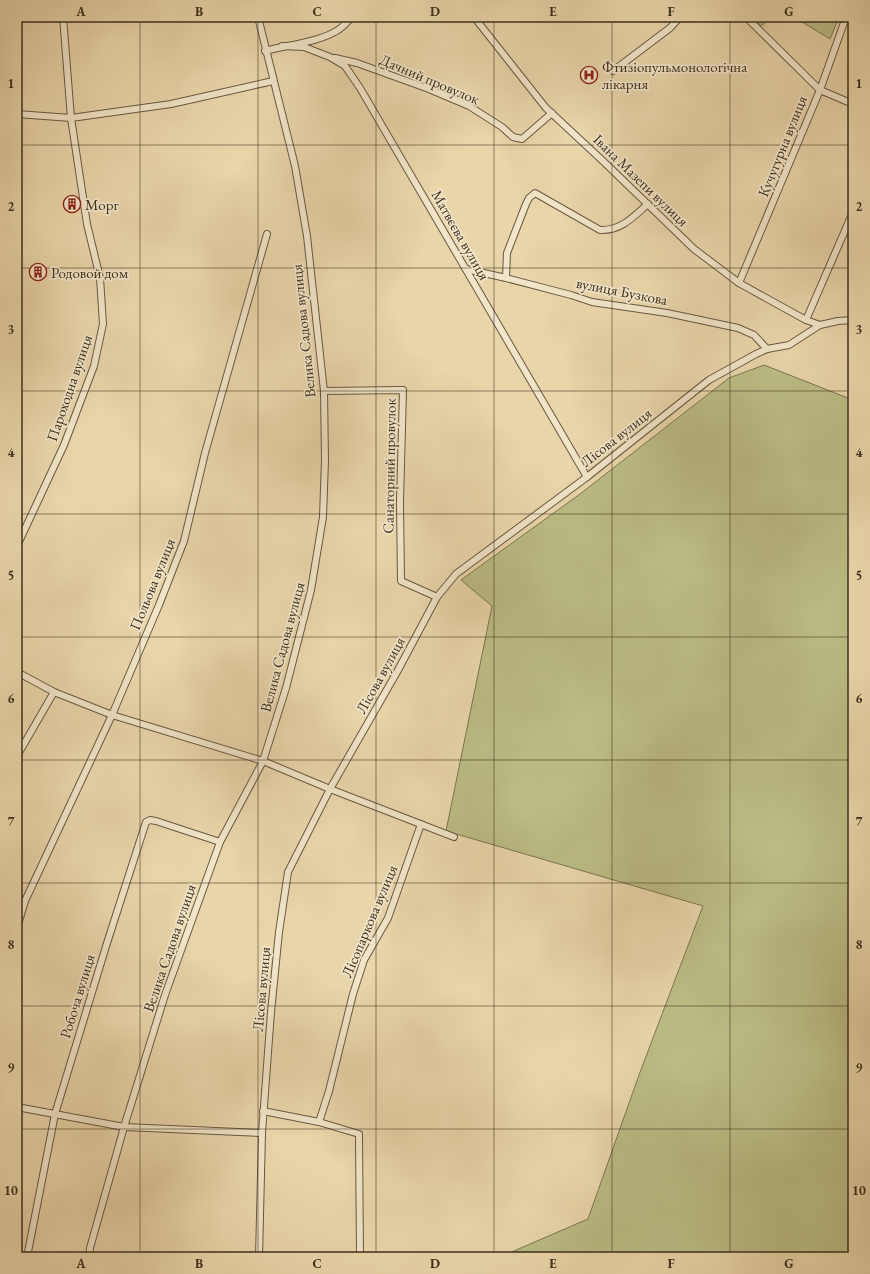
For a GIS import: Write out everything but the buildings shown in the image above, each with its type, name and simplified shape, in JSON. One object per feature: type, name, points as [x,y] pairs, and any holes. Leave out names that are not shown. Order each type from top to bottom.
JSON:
[{"type":"street","name":"Пароходна вулиця","points":[[17,546],[64,445],[94,366],[103,324],[100,278],[87,224],[71,118],[63,17]]},
{"type":"street","name":"Велика Садова вулиця","points":[[89,1257],[124,1127],[165,995],[220,842],[263,761],[286,688],[311,590],[323,517],[325,460],[324,391],[306,236],[295,166],[265,51],[258,17]]},
{"type":"street","points":[[265,51],[323,37],[339,30],[352,17]]},
{"type":"street","name":"Івана Мазепи вулиця","points":[[474,17],[546,108],[694,249],[740,283],[806,320],[820,325]]},
{"type":"street","points":[[613,71],[670,28],[680,17]]},
{"type":"street","points":[[746,17],[820,90],[853,104]]},
{"type":"street","name":"Кучугурна вулиця","points":[[740,283],[820,90],[846,17]]},
{"type":"street","name":"Матвєєва вулиця","points":[[282,46],[304,47],[330,57],[345,66],[360,88],[586,477]]},
{"type":"street","name":"Дачний провулок","points":[[330,57],[357,62],[429,89],[468,106],[502,127],[513,137],[522,139],[552,113]]},
{"type":"street","points":[[17,114],[71,118],[171,104],[273,82]]},
{"type":"street","points":[[506,278],[507,253],[526,204],[529,198],[535,193],[600,230],[608,230],[626,224],[648,204]]},
{"type":"street","points":[[806,320],[853,212]]},
{"type":"street","name":"Польова вулиця","points":[[17,928],[25,901],[112,715],[159,605],[184,541],[205,453],[267,234]]},
{"type":"street","name":"вулиця Бузкова","points":[[466,269],[571,295],[592,302],[667,314],[738,328],[754,336],[767,349]]},
{"type":"street","name":"Лісова вулиця","points":[[259,1257],[263,1111],[278,947],[288,872],[330,789],[397,672],[437,597],[456,574],[586,477],[708,380],[767,349],[789,345],[820,325],[838,321],[853,320]]},
{"type":"street","name":"Санаторний провулок","points":[[324,391],[403,390],[400,502],[400,581],[437,597]]},
{"type":"street","points":[[17,672],[54,692],[112,715],[263,761],[330,789],[454,837]]},
{"type":"street","points":[[17,756],[54,692]]},
{"type":"street","name":"Робоча вулиця","points":[[27,1257],[55,1114],[107,943],[146,822],[156,820],[220,842]]},
{"type":"street","name":"Лісопаркова вулиця","points":[[319,1122],[353,994],[364,960],[388,918],[422,824]]},
{"type":"street","points":[[17,1107],[124,1127],[262,1133]]},
{"type":"street","points":[[263,1111],[319,1122],[359,1134],[360,1257]]},
{"type":"green space","points":[[753,17],[772,17],[761,26]]},
{"type":"green space","points":[[794,17],[839,17],[830,39]]},
{"type":"green space","points":[[764,365],[853,400],[853,1257],[500,1257],[588,1219],[639,1075],[703,906],[446,831],[492,606],[461,580],[580,494],[729,378]]},
{"type":"place","name":"Фтизіопульмонологічна лікарня","points":[[589,75]]},
{"type":"place","name":"Морг","points":[[72,204]]},
{"type":"place","name":"Родовой дом","points":[[38,272]]}]
